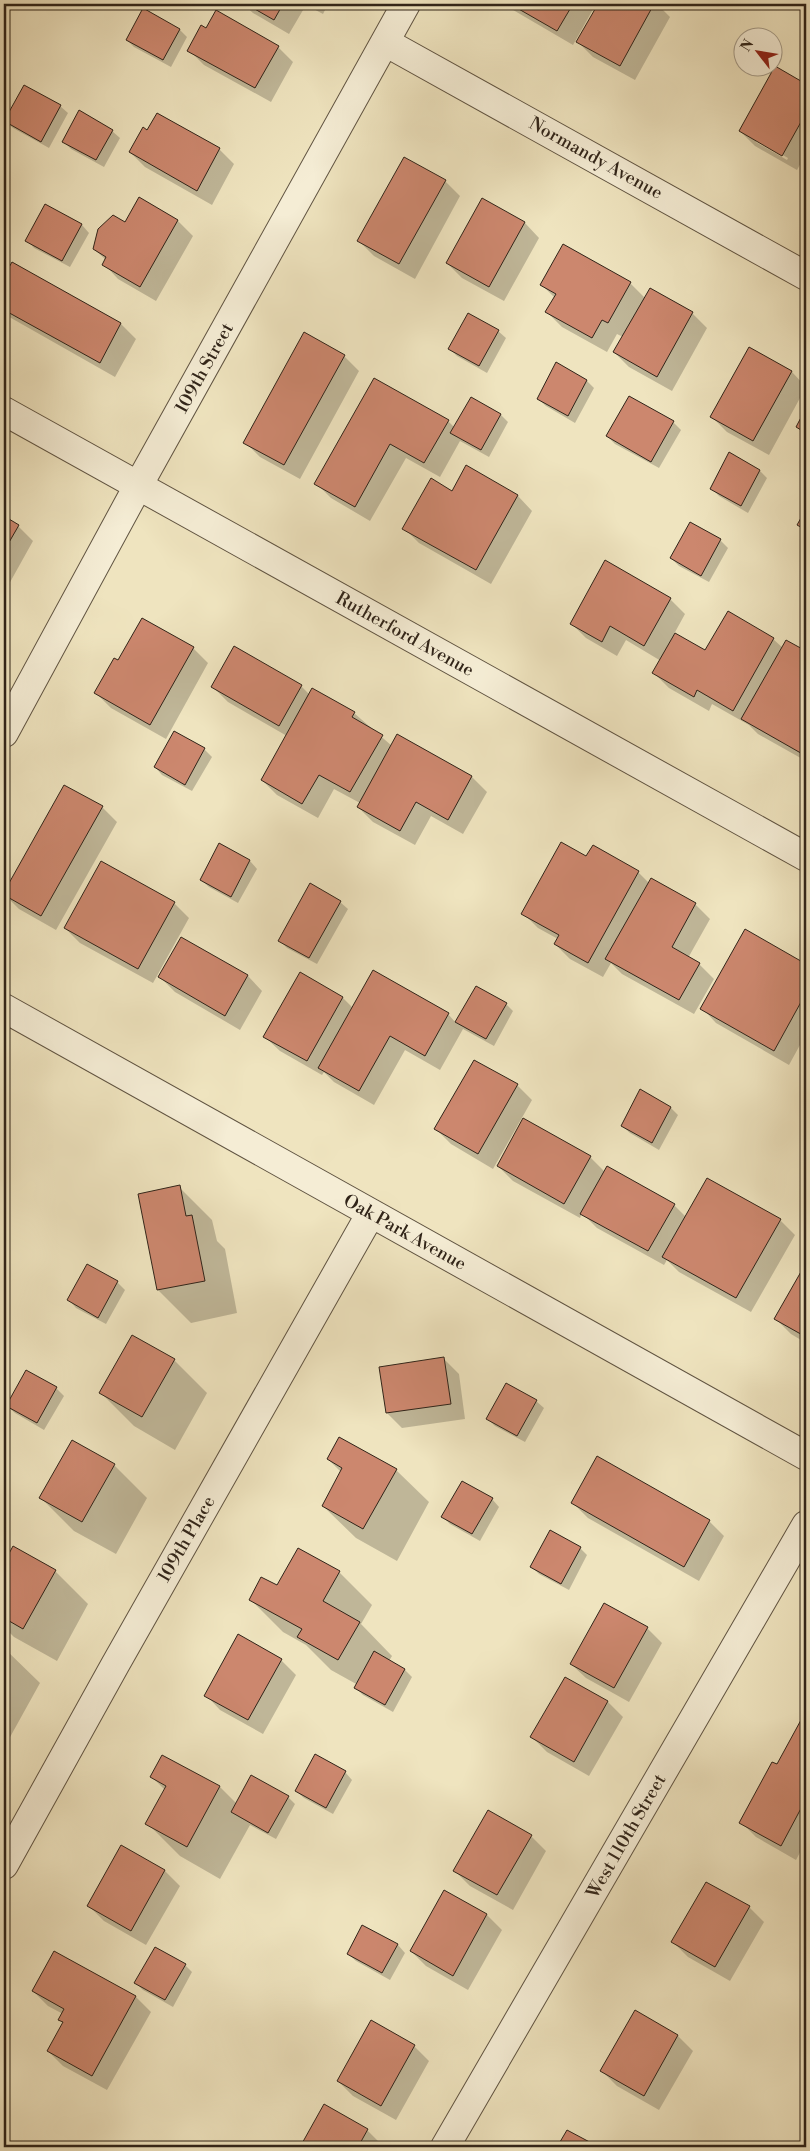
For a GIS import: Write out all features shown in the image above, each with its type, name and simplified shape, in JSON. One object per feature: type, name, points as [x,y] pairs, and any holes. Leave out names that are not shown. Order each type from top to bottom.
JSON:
[{"type":"street","name":"109th Street","points":[[4,733],[138,486],[406,4]]},
{"type":"street","name":"Normandy Avenue","points":[[385,42],[806,276]]},
{"type":"street","name":"Rutherford Avenue","points":[[4,411],[806,857]]},
{"type":"street","name":"Oak Park Avenue","points":[[4,1008],[806,1456]]},
{"type":"street","name":"109th Place","points":[[4,1866],[115,1664],[371,1213]]},
{"type":"street","name":"West 110th Street","points":[[445,2147],[806,1525]]},
{"type":"building","points":[[246,4],[283,4],[274,20]]},
{"type":"building","points":[[510,4],[573,4],[557,31]]},
{"type":"building","points":[[598,4],[654,4],[620,66],[576,42]]},
{"type":"building","points":[[143,8],[180,29],[163,60],[126,40]]},
{"type":"building","points":[[216,10],[279,46],[255,88],[187,51],[201,25],[206,28]]},
{"type":"building","points":[[782,70],[806,84],[806,113],[782,156],[739,131],[768,78],[782,78]]},
{"type":"building","points":[[24,85],[61,105],[41,142],[4,121]]},
{"type":"building","points":[[79,110],[113,130],[96,160],[62,142]]},
{"type":"building","points":[[157,113],[220,148],[197,191],[129,152],[143,127],[147,130]]},
{"type":"building","points":[[404,157],[446,180],[399,264],[357,241]]},
{"type":"building","points":[[139,197],[178,220],[140,287],[102,265],[106,257],[93,249],[98,229],[113,215],[125,222]]},
{"type":"building","points":[[482,198],[525,222],[489,287],[446,263]]},
{"type":"building","points":[[45,204],[82,224],[62,261],[25,241]]},
{"type":"building","points":[[563,244],[631,282],[608,323],[602,320],[592,338],[545,312],[556,294],[540,285]]},
{"type":"building","points":[[12,262],[121,323],[100,363],[4,310],[4,276]]},
{"type":"building","points":[[650,288],[693,312],[657,377],[613,352]]},
{"type":"building","points":[[468,313],[499,330],[479,366],[448,349]]},
{"type":"building","points":[[304,332],[345,355],[284,465],[243,443]]},
{"type":"building","points":[[749,347],[792,371],[753,441],[710,417]]},
{"type":"building","points":[[556,362],[587,380],[568,416],[537,399]]},
{"type":"building","points":[[374,378],[449,420],[424,463],[390,444],[355,507],[314,484]]},
{"type":"building","points":[[629,396],[674,421],[651,462],[606,436]]},
{"type":"building","points":[[471,397],[501,414],[481,450],[450,433]]},
{"type":"building","points":[[806,408],[806,433],[796,427]]},
{"type":"building","points":[[729,452],[760,470],[741,506],[710,489]]},
{"type":"building","points":[[466,465],[518,495],[476,570],[402,529],[431,478],[452,491]]},
{"type":"building","points":[[806,509],[806,530],[797,525]]},
{"type":"building","points":[[4,516],[19,525],[4,551]]},
{"type":"building","points":[[690,522],[721,539],[701,576],[670,558]]},
{"type":"building","points":[[605,560],[671,598],[644,646],[610,626],[602,642],[570,624]]},
{"type":"building","points":[[728,611],[774,638],[733,711],[697,690],[694,697],[652,673],[675,633],[705,650]]},
{"type":"building","points":[[142,618],[194,647],[150,725],[94,693],[114,658],[118,660]]},
{"type":"building","points":[[786,640],[806,651],[806,756],[741,719]]},
{"type":"building","points":[[234,646],[302,685],[279,726],[211,687]]},
{"type":"building","points":[[312,688],[355,712],[352,717],[383,735],[350,792],[319,775],[302,804],[261,780]]},
{"type":"building","points":[[174,731],[205,748],[185,785],[154,767]]},
{"type":"building","points":[[397,734],[472,776],[448,820],[416,802],[400,831],[357,807]]},
{"type":"building","points":[[64,785],[103,806],[41,916],[4,895],[4,892]]},
{"type":"building","points":[[561,842],[586,856],[593,845],[639,871],[588,963],[554,944],[559,935],[521,914]]},
{"type":"building","points":[[219,843],[250,860],[231,897],[200,880]]},
{"type":"building","points":[[101,861],[175,902],[138,969],[64,928]]},
{"type":"building","points":[[651,878],[696,903],[672,947],[700,963],[679,1000],[605,959]]},
{"type":"building","points":[[310,883],[341,901],[309,958],[278,941]]},
{"type":"building","points":[[745,929],[806,964],[806,993],[774,1051],[700,1009]]},
{"type":"building","points":[[181,937],[248,975],[225,1016],[158,977]]},
{"type":"building","points":[[373,970],[449,1013],[425,1056],[390,1036],[359,1091],[318,1068]]},
{"type":"building","points":[[300,972],[343,997],[307,1061],[263,1037]]},
{"type":"building","points":[[476,986],[507,1003],[486,1039],[455,1022]]},
{"type":"building","points":[[474,1060],[518,1084],[478,1154],[434,1129]]},
{"type":"building","points":[[640,1089],[671,1107],[652,1143],[621,1126]]},
{"type":"building","points":[[523,1118],[591,1156],[564,1204],[497,1166]]},
{"type":"building","points":[[607,1166],[675,1204],[648,1251],[580,1214]]},
{"type":"building","points":[[707,1178],[781,1219],[736,1298],[662,1257]]},
{"type":"building","points":[[180,1185],[186,1216],[192,1215],[205,1281],[157,1290],[138,1194]]},
{"type":"building","points":[[806,1263],[806,1337],[774,1319]]},
{"type":"building","points":[[87,1264],[118,1281],[98,1318],[67,1300]]},
{"type":"building","points":[[132,1335],[175,1359],[142,1417],[99,1393]]},
{"type":"building","points":[[444,1357],[451,1404],[386,1413],[379,1367]]},
{"type":"building","points":[[26,1370],[57,1387],[37,1423],[6,1406]]},
{"type":"building","points":[[506,1383],[537,1400],[517,1436],[486,1419]]},
{"type":"building","points":[[339,1437],[397,1469],[363,1529],[322,1506],[342,1468],[327,1459]]},
{"type":"building","points":[[72,1440],[115,1464],[82,1522],[39,1498]]},
{"type":"building","points":[[597,1456],[710,1520],[684,1567],[571,1503]]},
{"type":"building","points":[[462,1481],[493,1498],[472,1534],[441,1517]]},
{"type":"building","points":[[550,1530],[581,1547],[561,1584],[530,1567]]},
{"type":"building","points":[[13,1546],[56,1570],[23,1629],[4,1618],[4,1563]]},
{"type":"building","points":[[298,1548],[340,1571],[323,1601],[360,1622],[338,1660],[297,1637],[302,1629],[249,1600],[261,1577],[277,1585]]},
{"type":"building","points":[[604,1603],[648,1627],[614,1688],[570,1664]]},
{"type":"building","points":[[238,1634],[282,1659],[248,1720],[204,1696]]},
{"type":"building","points":[[374,1651],[405,1669],[385,1705],[354,1688]]},
{"type":"building","points":[[565,1677],[608,1701],[574,1762],[530,1737]]},
{"type":"building","points":[[801,1720],[806,1723],[806,1799],[781,1846],[739,1823],[772,1762],[777,1764]]},
{"type":"building","points":[[315,1754],[346,1771],[326,1808],[295,1791]]},
{"type":"building","points":[[162,1755],[220,1786],[187,1847],[145,1824],[166,1786],[150,1777]]},
{"type":"building","points":[[251,1775],[289,1796],[268,1833],[231,1812]]},
{"type":"building","points":[[488,1810],[532,1835],[497,1895],[453,1871]]},
{"type":"building","points":[[121,1845],[165,1870],[131,1931],[87,1906]]},
{"type":"building","points":[[706,1882],[750,1906],[715,1967],[671,1942]]},
{"type":"building","points":[[444,1890],[487,1914],[453,1976],[410,1951]]},
{"type":"building","points":[[362,1925],[398,1944],[382,1973],[347,1954]]},
{"type":"building","points":[[155,1947],[186,1964],[165,2000],[134,1983]]},
{"type":"building","points":[[54,1951],[136,1996],[92,2076],[47,2051],[63,2022],[58,2020],[64,2009],[32,1991]]},
{"type":"building","points":[[635,2010],[678,2035],[644,2096],[600,2071]]},
{"type":"building","points":[[371,2020],[415,2045],[381,2106],[337,2081]]},
{"type":"building","points":[[324,2104],[368,2129],[358,2147],[300,2147]]},
{"type":"building","points":[[567,2130],[599,2147],[557,2147]]}]
